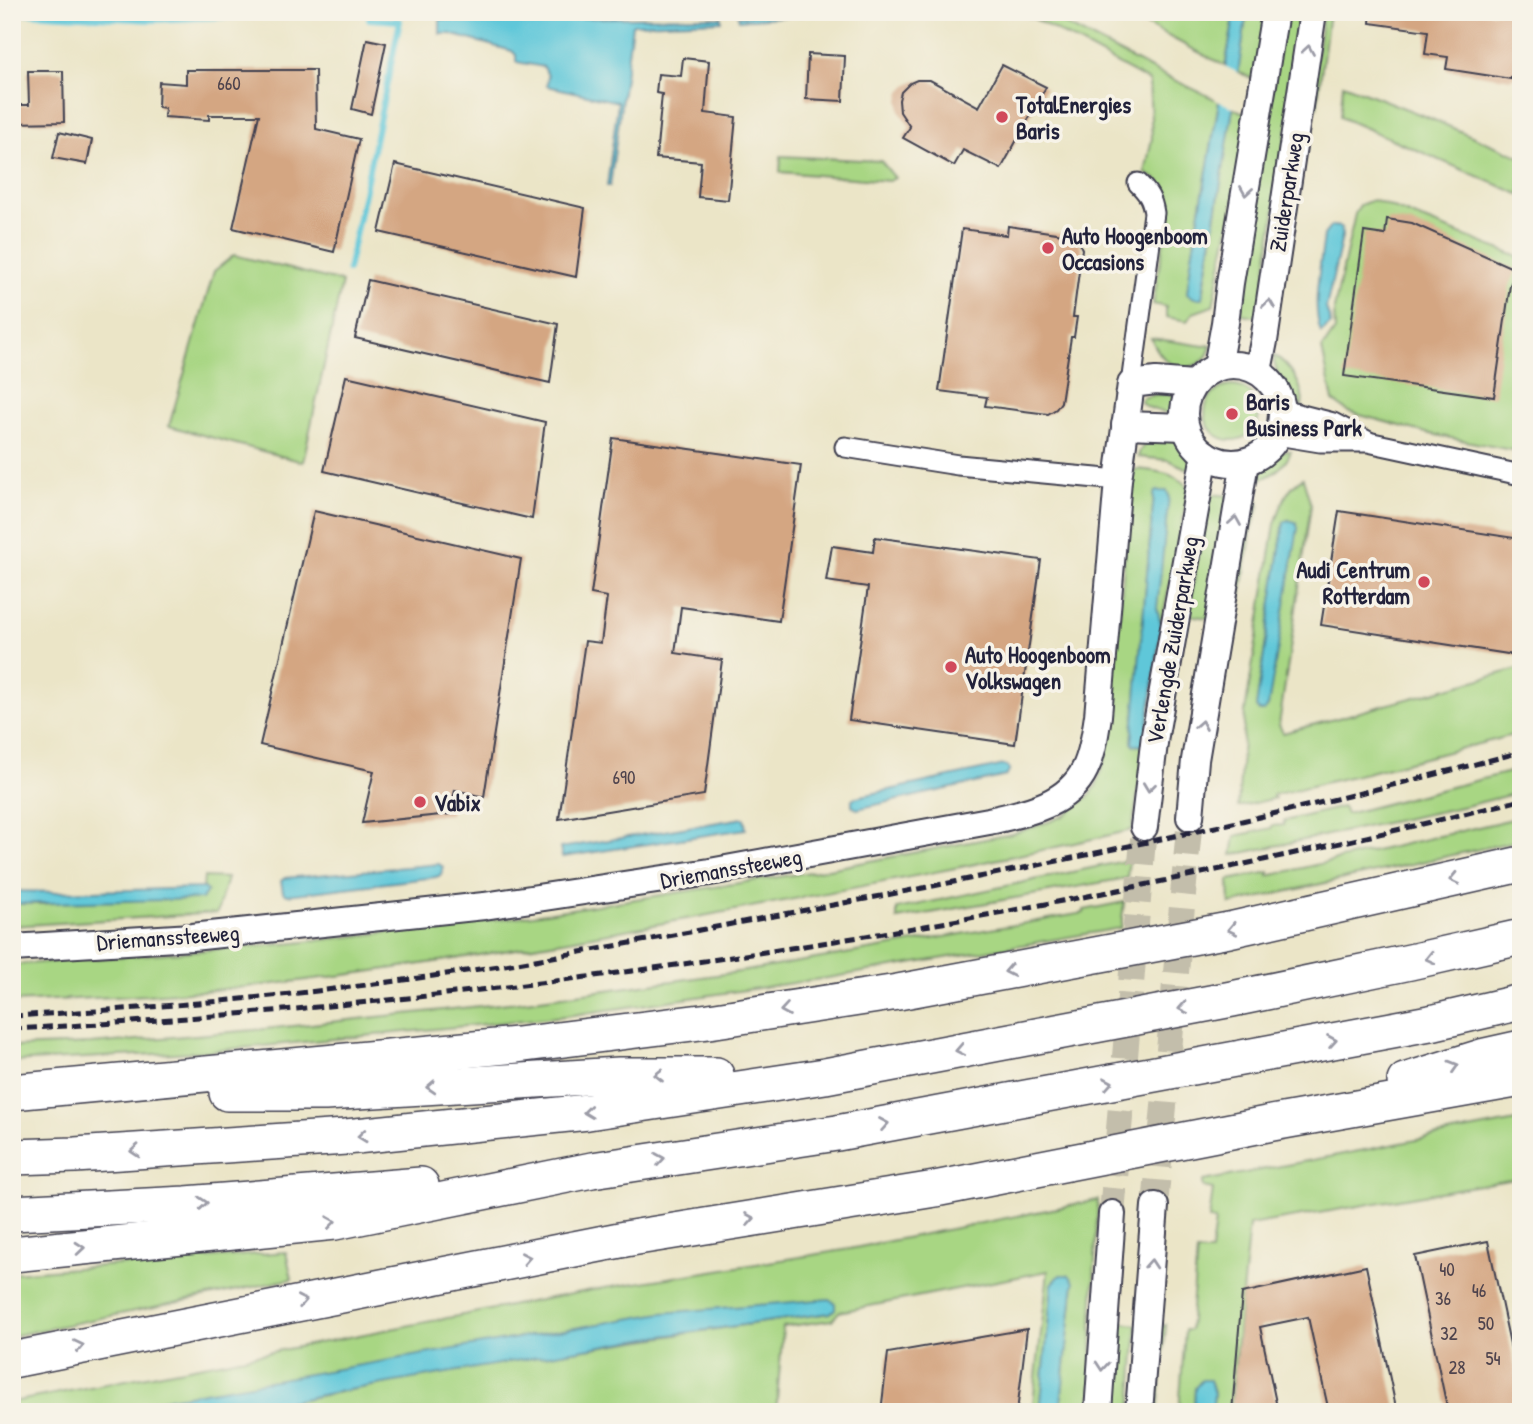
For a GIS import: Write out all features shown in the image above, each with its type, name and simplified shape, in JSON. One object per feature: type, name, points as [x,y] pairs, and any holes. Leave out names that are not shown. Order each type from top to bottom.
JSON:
[{"type":"highway","points":[[12,1093],[503,1046],[722,1019],[898,992],[1229,930],[1521,864]]},
{"type":"highway","points":[[12,1157],[346,1137],[588,1112],[825,1076],[1232,999],[1521,937]]},
{"type":"highway","points":[[12,1254],[335,1222],[592,1170],[838,1133],[1434,1022],[1521,1002]]},
{"type":"highway","points":[[1272,1123],[1485,1056],[1521,1048]]},
{"type":"highway","points":[[12,1093],[324,1093],[619,1075],[825,1076]]},
{"type":"highway","points":[[12,1360],[625,1239],[935,1189],[1272,1123],[1521,1079]]},
{"type":"highway","points":[[12,1213],[186,1204],[592,1170]]},
{"type":"main road","name":"Zuiderparkweg","points":[[1217,367],[1275,12]]},
{"type":"main road","name":"Zuiderparkweg","points":[[1258,371],[1313,12]]},
{"type":"main road","points":[[1242,365],[1258,371],[1267,378],[1280,398],[1279,423],[1271,444],[1264,452],[1245,462],[1214,460],[1192,443],[1185,427],[1183,409],[1188,392],[1208,371],[1217,367],[1242,365]]},
{"type":"main road","points":[[1131,384],[1156,381],[1193,384]]},
{"type":"main road","name":"Driemanssteeweg","points":[[12,948],[192,937],[484,906],[710,872],[989,821],[1041,807],[1065,794],[1076,784],[1093,747],[1118,480],[1131,384]]},
{"type":"main road","points":[[1125,425],[1185,427]]},
{"type":"main road","name":"Verlengde Zuiderparkweg","points":[[1144,827],[1155,735],[1205,454]]},
{"type":"main road","name":"Verlengde Zuiderparkweg","points":[[1190,817],[1195,760],[1245,462]]},
{"type":"main road","points":[[1139,1412],[1155,1206]]},
{"type":"main road","points":[[1098,1412],[1112,1214]]},
{"type":"street","name":"Driemanssteeweg","points":[[1131,384],[1154,213],[1149,194],[1138,183]]},
{"type":"street","points":[[1279,423],[1320,442],[1368,442],[1521,475]]},
{"type":"street","points":[[845,447],[958,464],[1118,480]]},
{"type":"green space","points":[[1016,12],[1041,12],[1219,101],[1187,293],[1204,290],[1233,108],[1251,116],[1213,306],[1193,313],[1187,321],[1166,317],[1166,307],[1153,304],[1169,211],[1164,188],[1145,173],[1152,138],[1149,81],[1035,19]]},
{"type":"green space","points":[[1122,12],[1235,12],[1225,66]]},
{"type":"green space","points":[[1247,12],[1268,12],[1257,81],[1238,72]]},
{"type":"green space","points":[[1285,12],[1304,12],[1259,317],[1236,313]]},
{"type":"green space","points":[[1323,12],[1329,12],[1317,107],[1310,104]]},
{"type":"green space","points":[[1343,84],[1521,157],[1521,195],[1340,117]]},
{"type":"green space","points":[[781,156],[881,161],[895,178],[889,181],[780,172]]},
{"type":"green space","points":[[1373,200],[1521,258],[1521,452],[1426,433],[1349,412],[1333,401],[1322,349],[1335,330],[1334,309],[1355,214],[1360,205]]},
{"type":"green space","points":[[234,255],[342,282],[303,462],[169,426],[214,271]]},
{"type":"green space","points":[[1151,338],[1211,345],[1200,363],[1180,367],[1164,359]]},
{"type":"green space","points":[[1273,355],[1285,364],[1299,384],[1302,407],[1282,384]]},
{"type":"green space","points":[[1232,386],[1251,394],[1259,413],[1251,432],[1232,440],[1213,432],[1205,413],[1213,394]]},
{"type":"green space","points":[[1157,394],[1176,395],[1174,414],[1152,409],[1141,402],[1142,398]]},
{"type":"green space","points":[[1170,437],[1185,449],[1192,468],[1188,469],[1168,460],[1138,457],[1142,447],[1149,441]]},
{"type":"green space","points":[[1284,451],[1291,451],[1281,467],[1265,478],[1252,481],[1265,463]]},
{"type":"green space","points":[[1138,469],[1172,476],[1189,488],[1161,626],[1157,609],[1154,494],[1132,743],[1145,746],[1132,830],[831,892],[445,960],[241,987],[12,1002],[12,965],[296,943],[533,915],[823,870],[1012,834],[1064,816],[1091,794],[1106,756],[1130,482],[1133,471]]},
{"type":"green space","points":[[1303,478],[1311,505],[1279,725],[1283,733],[1521,668],[1521,733],[1273,795],[1273,798],[1276,798],[1238,807],[1245,712],[1275,524],[1285,498]],"holes":[[[1288,520],[1256,708],[1284,522]]]},
{"type":"green space","points":[[1207,494],[1232,496],[1213,619],[1189,615]]},
{"type":"green space","points":[[1252,496],[1259,501],[1259,506],[1251,533],[1237,622],[1230,622]]},
{"type":"green space","points":[[1521,769],[1521,792],[1232,855],[1235,836],[1284,825],[1284,821],[1343,807],[1346,814]]},
{"type":"green space","points":[[1521,817],[1521,840],[1230,904],[1229,880],[1269,872],[1268,876]]},
{"type":"green space","points":[[1129,860],[1127,878],[897,919],[897,909]]},
{"type":"green space","points":[[204,877],[227,878],[217,913],[12,926],[12,904],[207,891],[203,888]]},
{"type":"green space","points":[[1124,902],[1121,928],[834,977],[566,1016],[212,1051],[12,1062],[12,1047],[91,1044],[255,1030],[518,1002],[746,971],[1084,913],[1084,910]]},
{"type":"green space","points":[[1521,1120],[1521,1178],[1249,1225],[1230,1412],[1212,1412],[1214,1393],[1210,1381],[1195,1388],[1194,1412],[1179,1412],[1185,1330],[1190,1330],[1197,1252],[1211,1252],[1215,1221],[1209,1220],[1213,1189],[1203,1187],[1203,1181]]},
{"type":"green space","points":[[1098,1200],[1092,1318],[1092,1412],[1060,1412],[1074,1283],[1052,1284],[1040,1412],[1032,1412],[1048,1271],[839,1312],[832,1320],[783,1327],[776,1412],[240,1412],[534,1357],[830,1313],[114,1412],[12,1412],[12,1402],[592,1290],[844,1250]]},
{"type":"green space","points":[[286,1252],[292,1279],[12,1336],[12,1273]]},
{"type":"green space","points":[[1116,1322],[1137,1325],[1131,1412],[1107,1412]]},
{"type":"green space","points":[[1166,1325],[1158,1412],[1151,1412],[1158,1326]]},
{"type":"water","points":[[779,12],[842,12],[739,20],[738,16]]},
{"type":"water","points":[[1235,12],[1247,12],[1202,298],[1194,298],[1187,293],[1191,262]]},
{"type":"water","points":[[721,17],[721,21],[632,25],[610,186],[607,186],[618,102],[547,86],[548,76],[544,67],[516,62],[516,55],[512,51],[450,34],[440,34],[440,19]]},
{"type":"water","points":[[1331,226],[1341,227],[1342,237],[1326,308],[1331,324],[1321,333],[1317,310],[1318,284],[1324,235]]},
{"type":"water","points":[[1156,491],[1167,491],[1169,496],[1157,608],[1161,626],[1145,746],[1132,743]]},
{"type":"water","points":[[1284,522],[1296,522],[1298,528],[1268,706],[1264,711],[1259,711],[1256,707]]},
{"type":"water","points":[[1004,765],[1009,768],[1006,776],[857,809],[852,806],[852,800],[857,797]]},
{"type":"water","points":[[744,818],[746,829],[562,857],[560,848]]},
{"type":"water","points":[[439,864],[443,867],[441,875],[436,877],[287,895],[283,892],[281,881],[285,878]]},
{"type":"water","points":[[203,888],[207,891],[202,899],[12,904],[12,891]]},
{"type":"water","points":[[1060,1275],[1069,1275],[1074,1282],[1060,1412],[1040,1412],[1052,1284]]},
{"type":"water","points":[[829,1299],[835,1303],[835,1309],[830,1313],[648,1338],[331,1393],[240,1412],[114,1412],[170,1398],[662,1313]]},
{"type":"water","points":[[1202,1380],[1210,1380],[1214,1394],[1212,1412],[1194,1412],[1195,1388]]},
{"type":"pier","points":[[1222,65],[1241,74],[1237,109],[1215,100]]},
{"type":"building","points":[[1371,12],[1521,12],[1514,59],[1521,60],[1521,79],[1446,69],[1448,57],[1425,54],[1428,31],[1370,23]]},
{"type":"building","points":[[367,39],[386,43],[371,114],[352,109]]},
{"type":"building","points":[[808,54],[845,56],[843,101],[806,99]]},
{"type":"building","points":[[683,58],[709,61],[705,113],[736,117],[728,200],[698,197],[701,162],[656,158],[662,94],[656,93],[658,74],[681,76]]},
{"type":"building","points":[[1002,65],[1046,87],[1001,169],[963,150],[954,166],[903,138],[910,127],[900,112],[899,100],[901,92],[910,83],[930,80],[979,107]]},
{"type":"building","points":[[186,70],[315,70],[316,129],[359,139],[334,252],[233,228],[259,115],[209,115],[209,120],[164,117],[165,108],[158,107],[159,82],[186,84]]},
{"type":"building","points":[[28,71],[63,71],[64,122],[12,123],[12,105],[29,105]]},
{"type":"building","points":[[59,132],[92,140],[87,164],[53,158]]},
{"type":"building","points":[[395,164],[585,208],[576,277],[379,232]]},
{"type":"building","points":[[1387,219],[1412,223],[1517,270],[1510,285],[1494,397],[1344,376],[1364,232],[1385,235]]},
{"type":"building","points":[[1008,226],[1070,235],[1078,240],[1082,249],[1073,317],[1077,317],[1074,337],[1071,337],[1061,402],[1048,414],[985,406],[987,397],[939,391],[962,229],[1007,235]]},
{"type":"building","points":[[368,280],[558,324],[550,383],[355,338]]},
{"type":"building","points":[[346,376],[545,422],[532,519],[324,471]]},
{"type":"building","points":[[613,438],[801,465],[779,621],[681,607],[675,653],[722,660],[704,795],[559,819],[585,641],[601,643],[607,597],[591,594]]},
{"type":"building","points":[[314,511],[521,559],[484,797],[455,790],[450,814],[362,823],[374,771],[260,745]]},
{"type":"building","name":"Audi Centrum Rotterdam","points":[[1339,511],[1521,539],[1521,656],[1321,625]]},
{"type":"building","points":[[875,537],[1041,560],[1015,744],[849,720],[868,587],[826,581],[832,546],[873,552]]},
{"type":"building","points":[[1488,1241],[1521,1395],[1521,1412],[1448,1412],[1415,1256]]},
{"type":"building","points":[[1366,1266],[1397,1412],[1329,1412],[1308,1317],[1260,1327],[1278,1412],[1232,1412],[1242,1293]]},
{"type":"building","points":[[1027,1329],[1017,1412],[881,1412],[888,1353]]},
{"type":"waterway","points":[[12,12],[151,20],[285,14]]},
{"type":"waterway","points":[[348,270],[400,21],[369,19]]},
{"type":"tunnel","points":[[1155,1206],[1190,817]]},
{"type":"tunnel","points":[[1112,1214],[1144,827]]},
{"type":"railway","points":[[12,1016],[306,992],[555,957],[1075,857],[1254,818],[1521,752]]},
{"type":"railway","points":[[12,1029],[203,1017],[393,1000],[583,978],[772,951],[961,920],[1148,884],[1521,800]]},
{"type":"place","name":"TotalEnergies Baris","points":[[1002,117]]},
{"type":"place","name":"Auto Hoogenboom Occasions","points":[[1048,248]]},
{"type":"place","name":"Baris Business Park","points":[[1232,414]]},
{"type":"place","name":"Audi Centrum Rotterdam","points":[[1424,582]]},
{"type":"place","name":"Auto Hoogenboom Volkswagen","points":[[951,667]]},
{"type":"place","name":"Vabix","points":[[420,802]]}]
